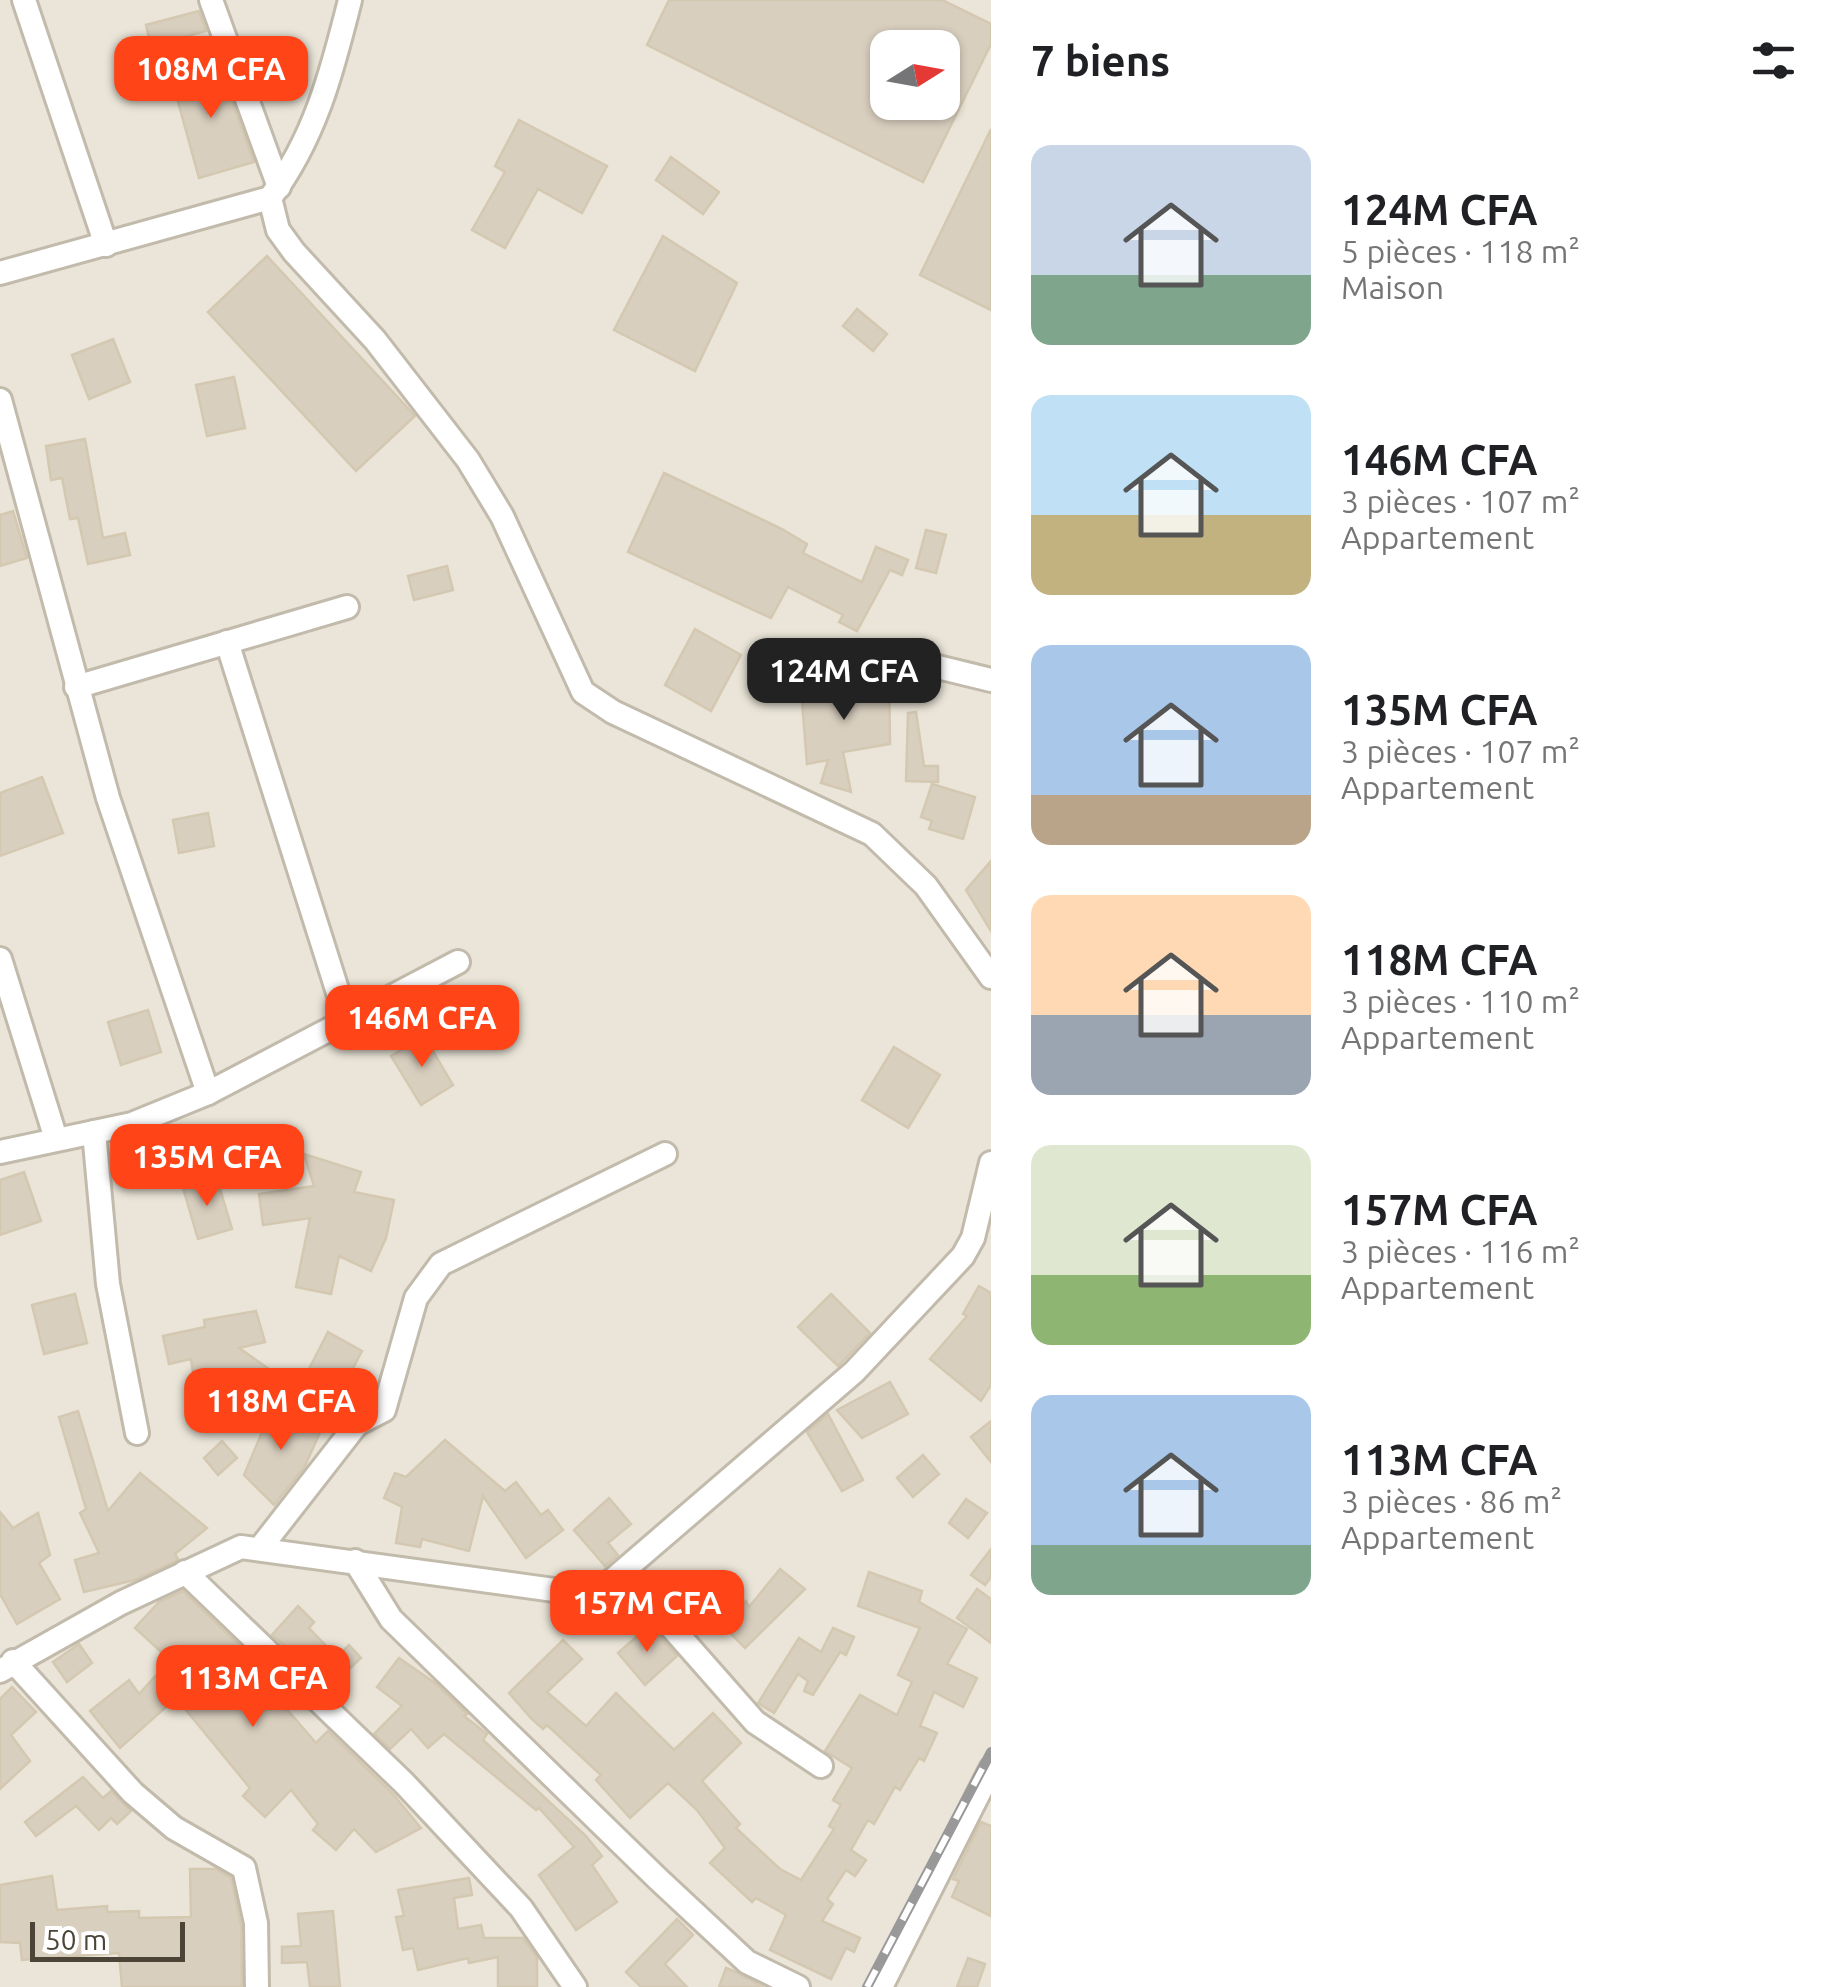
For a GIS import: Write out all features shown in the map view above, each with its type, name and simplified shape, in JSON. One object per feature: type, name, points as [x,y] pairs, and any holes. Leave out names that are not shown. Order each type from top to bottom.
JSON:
[{"type":"street","points":[[24,0],[106,245]]},
{"type":"street","points":[[211,0],[274,192],[278,230],[375,340],[468,460],[502,516],[583,692],[612,712],[872,834],[926,886],[991,977]]},
{"type":"street","points":[[0,273],[106,245],[274,192],[311,131],[350,0]]},
{"type":"street","points":[[0,400],[108,798],[208,1094]]},
{"type":"street","points":[[76,686],[346,607]]},
{"type":"street","points":[[227,642],[347,1021]]},
{"type":"street","points":[[820,655],[906,659],[991,680]]},
{"type":"street","points":[[0,959],[56,1140]]},
{"type":"street","points":[[0,1152],[132,1124],[208,1094],[458,962]]},
{"type":"street","points":[[94,1132],[108,1284],[137,1433]]},
{"type":"street","points":[[261,1547],[357,1424],[384,1410],[416,1298],[442,1264],[665,1154]]},
{"type":"street","points":[[257,1987],[256,1923],[244,1868],[174,1828],[133,1793],[7,1666],[185,1572],[242,1547],[583,1594],[602,1588],[854,1372],[963,1256],[973,1238],[991,1162]]},
{"type":"street","points":[[354,1561],[390,1619],[658,1879],[747,1962],[798,1987]]},
{"type":"street","points":[[185,1572],[430,1811],[521,1908],[575,1987]]},
{"type":"street","points":[[623,1572],[755,1722],[820,1766]]},
{"type":"street","points":[[881,1987],[991,1769]]},
{"type":"shaded area","points":[[0,0],[991,0],[991,1987],[0,1987]]},
{"type":"building","points":[[669,0],[942,0],[991,24],[991,44],[960,107],[960,30],[870,30],[870,120],[954,120],[923,182],[647,45]]},
{"type":"building","points":[[199,11],[206,31],[151,46],[146,25]]},
{"type":"building","points":[[218,63],[254,162],[199,178],[171,76]]},
{"type":"building","points":[[519,120],[607,166],[582,213],[538,189],[505,248],[472,230],[505,172],[495,166]]},
{"type":"building","points":[[991,129],[991,310],[920,275]]},
{"type":"building","points":[[671,157],[719,192],[703,214],[656,180]]},
{"type":"building","points":[[663,236],[737,283],[695,371],[614,330]]},
{"type":"building","points":[[267,256],[415,416],[356,471],[208,312]]},
{"type":"building","points":[[857,309],[887,334],[873,351],[843,326]]},
{"type":"building","points":[[113,339],[130,382],[89,399],[72,355]]},
{"type":"building","points":[[234,377],[245,428],[207,436],[196,385]]},
{"type":"building","points":[[85,439],[103,538],[125,533],[130,555],[88,564],[78,518],[70,519],[62,478],[51,480],[46,446]]},
{"type":"building","points":[[664,473],[782,529],[807,544],[803,553],[862,582],[876,547],[908,560],[902,575],[890,570],[857,631],[839,622],[843,615],[788,587],[771,618],[628,552]]},
{"type":"building","points":[[13,511],[27,558],[0,566],[0,515]]},
{"type":"building","points":[[926,530],[946,535],[936,573],[916,568]]},
{"type":"building","points":[[447,566],[453,590],[414,600],[408,576]]},
{"type":"building","points":[[695,629],[741,655],[711,711],[665,685]]},
{"type":"building","points":[[864,673],[889,673],[890,744],[843,752],[851,792],[821,783],[828,760],[807,764],[800,676],[821,674],[822,693],[864,689]]},
{"type":"building","points":[[916,712],[924,766],[938,766],[938,782],[906,781],[908,713]]},
{"type":"building","points":[[42,777],[63,833],[0,856],[0,793]]},
{"type":"building","points":[[932,784],[975,797],[963,839],[929,829],[932,821],[921,817]]},
{"type":"building","points":[[208,813],[214,846],[179,853],[173,820]]},
{"type":"building","points":[[991,861],[991,931],[966,890]]},
{"type":"building","points":[[148,1010],[161,1052],[121,1065],[108,1022]]},
{"type":"building","points":[[424,1036],[453,1085],[421,1105],[391,1056]]},
{"type":"building","points":[[894,1047],[940,1075],[908,1128],[862,1100]]},
{"type":"building","points":[[304,1154],[361,1172],[354,1192],[394,1200],[386,1238],[371,1271],[339,1256],[331,1294],[296,1287],[310,1218],[263,1225],[259,1194],[314,1186]]},
{"type":"building","points":[[24,1172],[41,1221],[0,1235],[0,1180]]},
{"type":"building","points":[[217,1179],[232,1229],[198,1239],[183,1188]]},
{"type":"building","points":[[979,1286],[991,1293],[991,1385],[981,1401],[930,1359],[967,1316],[963,1314]]},
{"type":"building","points":[[75,1294],[87,1343],[44,1354],[32,1305]]},
{"type":"building","points":[[831,1294],[870,1333],[838,1366],[798,1327]]},
{"type":"building","points":[[256,1311],[265,1342],[239,1348],[269,1369],[232,1424],[215,1413],[243,1370],[194,1378],[191,1359],[169,1364],[163,1336],[205,1327],[204,1320]]},
{"type":"building","points":[[328,1332],[362,1351],[341,1391],[307,1373]]},
{"type":"building","points":[[890,1382],[908,1414],[862,1438],[837,1410]]},
{"type":"building","points":[[273,1406],[322,1428],[305,1466],[274,1505],[244,1475]]},
{"type":"building","points":[[78,1411],[108,1511],[140,1473],[207,1528],[175,1554],[178,1559],[174,1562],[135,1580],[84,1592],[75,1560],[99,1553],[80,1513],[86,1509],[59,1417]]},
{"type":"building","points":[[828,1414],[863,1480],[842,1491],[807,1432]]},
{"type":"building","points":[[991,1421],[991,1462],[971,1437]]},
{"type":"building","points":[[445,1440],[505,1491],[516,1482],[541,1515],[548,1510],[563,1530],[526,1558],[483,1496],[469,1551],[422,1539],[420,1547],[396,1543],[402,1507],[384,1498],[395,1473],[406,1477]]},
{"type":"building","points":[[222,1441],[237,1458],[218,1475],[204,1458]]},
{"type":"building","points":[[923,1455],[939,1474],[913,1497],[897,1478]]},
{"type":"building","points":[[609,1498],[631,1524],[608,1543],[618,1555],[605,1566],[574,1530]]},
{"type":"building","points":[[966,1499],[987,1513],[968,1538],[949,1523]]},
{"type":"building","points":[[0,1512],[13,1528],[38,1513],[50,1555],[39,1563],[60,1599],[17,1624],[0,1594]]},
{"type":"building","points":[[991,1549],[991,1577],[985,1585],[971,1575]]},
{"type":"building","points":[[780,1569],[805,1589],[745,1648],[722,1625],[746,1601],[749,1607]]},
{"type":"building","points":[[869,1572],[922,1591],[919,1602],[967,1629],[947,1664],[977,1678],[963,1707],[934,1692],[920,1726],[937,1733],[924,1761],[919,1758],[900,1790],[895,1787],[874,1824],[868,1820],[851,1850],[866,1860],[855,1876],[846,1870],[827,1899],[833,1904],[822,1921],[860,1938],[854,1952],[846,1948],[831,1979],[770,1950],[786,1915],[756,1898],[752,1902],[710,1863],[725,1848],[697,1810],[668,1783],[630,1818],[596,1780],[601,1775],[547,1725],[543,1729],[509,1693],[563,1640],[582,1659],[547,1692],[586,1726],[616,1693],[674,1750],[713,1713],[741,1743],[702,1781],[740,1824],[736,1828],[780,1869],[801,1880],[834,1829],[829,1826],[841,1805],[833,1800],[852,1768],[825,1751],[860,1695],[897,1715],[912,1682],[898,1675],[920,1628],[858,1606]]},
{"type":"building","points":[[977,1589],[991,1599],[991,1643],[957,1618]]},
{"type":"building","points":[[183,1591],[263,1668],[233,1693],[256,1718],[278,1699],[316,1743],[328,1731],[393,1794],[421,1828],[376,1852],[354,1829],[336,1850],[313,1830],[318,1824],[291,1790],[265,1817],[243,1796],[250,1788],[176,1698],[120,1748],[90,1711],[129,1680],[139,1694],[170,1660],[135,1628],[159,1602]]},
{"type":"building","points":[[298,1606],[314,1622],[309,1628],[337,1657],[349,1645],[361,1658],[331,1686],[272,1635]]},
{"type":"building","points":[[650,1625],[677,1656],[645,1685],[618,1653]]},
{"type":"building","points":[[833,1628],[854,1637],[846,1655],[840,1652],[813,1695],[804,1691],[808,1681],[798,1674],[774,1713],[758,1703],[799,1638],[821,1652]]},
{"type":"building","points":[[79,1644],[92,1663],[67,1682],[53,1662]]},
{"type":"building","points":[[399,1658],[435,1683],[467,1714],[464,1716],[487,1734],[483,1740],[586,1836],[602,1856],[592,1865],[617,1902],[576,1930],[539,1875],[574,1847],[539,1808],[536,1810],[444,1734],[428,1748],[411,1729],[390,1749],[374,1734],[402,1706],[377,1687]]},
{"type":"building","points":[[12,1687],[36,1712],[11,1735],[30,1761],[0,1789],[0,1699]]},
{"type":"building","points":[[83,1777],[103,1798],[111,1791],[131,1811],[117,1824],[111,1818],[99,1830],[76,1806],[36,1836],[25,1822]]},
{"type":"building","points":[[981,1822],[991,1826],[991,1916],[952,1897],[959,1881],[953,1879]]},
{"type":"building","points":[[190,1869],[216,1869],[231,1878],[241,1925],[242,1987],[122,1987],[119,1953],[22,1960],[20,1943],[0,1942],[0,1885],[52,1876],[57,1910],[107,1906],[107,1912],[139,1911],[139,1918],[191,1917]]},
{"type":"building","points":[[469,1878],[472,1895],[454,1898],[458,1929],[481,1925],[484,1938],[523,1938],[537,1958],[537,1987],[498,1987],[498,1957],[469,1963],[468,1958],[418,1970],[413,1948],[403,1950],[396,1917],[404,1916],[398,1890]]},
{"type":"building","points":[[333,1911],[340,1987],[310,1987],[307,1962],[282,1963],[282,1947],[301,1946],[298,1914]]},
{"type":"building","points":[[677,1919],[693,1935],[665,1964],[687,1987],[641,1987],[626,1972]]},
{"type":"building","points":[[968,1958],[985,1964],[977,1987],[957,1987]]},
{"type":"building","points":[[726,1968],[736,1972],[763,1987],[719,1987]]},
{"type":"railway","points":[[867,1987],[991,1752]]}]
